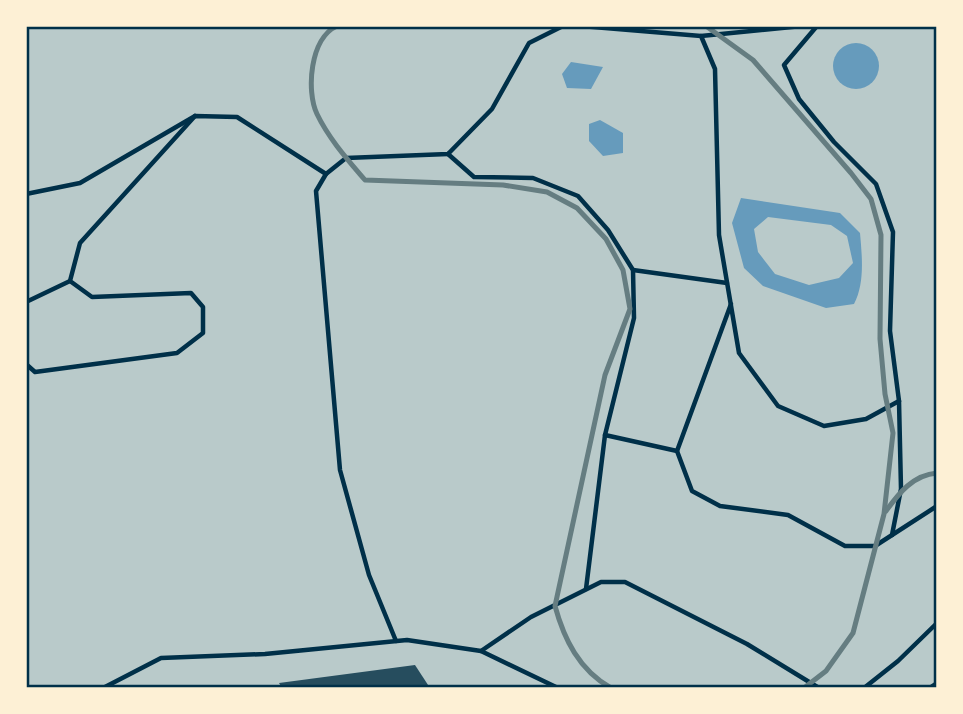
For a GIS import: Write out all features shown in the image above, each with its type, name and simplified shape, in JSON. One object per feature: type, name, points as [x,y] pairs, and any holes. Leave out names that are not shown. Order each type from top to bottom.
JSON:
[{"type":"street","points":[[930,688],[937,684]]},
{"type":"lane","points":[[396,641],[369,575],[340,470],[316,191],[327,174],[346,158],[448,154],[492,109],[529,43],[563,26]]},
{"type":"lane","points":[[581,26],[701,36],[802,26]]},
{"type":"lane","points":[[817,26],[784,65],[799,99],[834,142],[876,184],[893,232],[890,331],[900,401],[901,489],[892,535]]},
{"type":"lane","points":[[701,36],[715,69],[719,235],[739,354],[778,406],[824,426],[866,419],[900,401]]},
{"type":"lane","points":[[26,194],[80,183],[195,116],[237,117],[327,174]]},
{"type":"lane","points":[[26,302],[70,281],[80,243],[195,116]]},
{"type":"lane","points":[[448,154],[474,177],[533,178],[578,197],[608,230],[633,270],[634,318],[605,435],[586,589]]},
{"type":"lane","points":[[633,270],[727,283]]},
{"type":"lane","points":[[26,364],[35,372],[177,353],[202,333],[203,307],[191,293],[92,297],[70,281]]},
{"type":"lane","points":[[731,304],[677,451],[692,491],[720,506],[788,515],[845,546],[875,546],[937,506]]},
{"type":"lane","points":[[605,435],[677,451]]},
{"type":"lane","points":[[481,651],[531,617],[586,589],[601,582],[625,582],[747,644],[819,688]]},
{"type":"lane","points":[[864,688],[937,623]]},
{"type":"lane","points":[[929,631],[937,630]]},
{"type":"lane","points":[[103,688],[161,658],[265,654],[407,640],[481,651],[556,687]]},
{"type":"shaded area","points":[[26,26],[937,26],[937,688],[26,688]]},
{"type":"water","points":[[856,43],[872,50],[879,66],[872,82],[856,89],[840,82],[833,66],[840,50]]},
{"type":"water","points":[[571,62],[603,67],[591,89],[567,88],[562,74]]},
{"type":"water","points":[[600,120],[623,133],[623,153],[603,156],[589,141],[589,124]]},
{"type":"water","points":[[741,198],[840,213],[860,233],[861,278],[854,304],[826,308],[763,286],[744,268],[732,223]],"holes":[[[768,217],[831,225],[847,236],[853,263],[839,278],[809,285],[775,274],[758,252],[754,229]]]},
{"type":"building","points":[[415,665],[430,688],[282,688],[279,683]]},
{"type":"building","points":[[646,685],[685,685],[685,688],[645,688]]},
{"type":"railway","points":[[337,26],[328,32],[316,53],[311,79],[314,104],[327,132],[365,180],[503,185],[547,192],[577,208],[606,239],[623,270],[630,309],[605,375],[555,606],[574,653],[590,672],[611,688]]},
{"type":"railway","points":[[706,26],[753,60],[851,173],[871,199],[881,235],[880,339],[885,394],[893,433],[884,514],[853,633],[826,671],[804,688]]},
{"type":"railway","points":[[886,511],[914,481],[937,473]]}]
